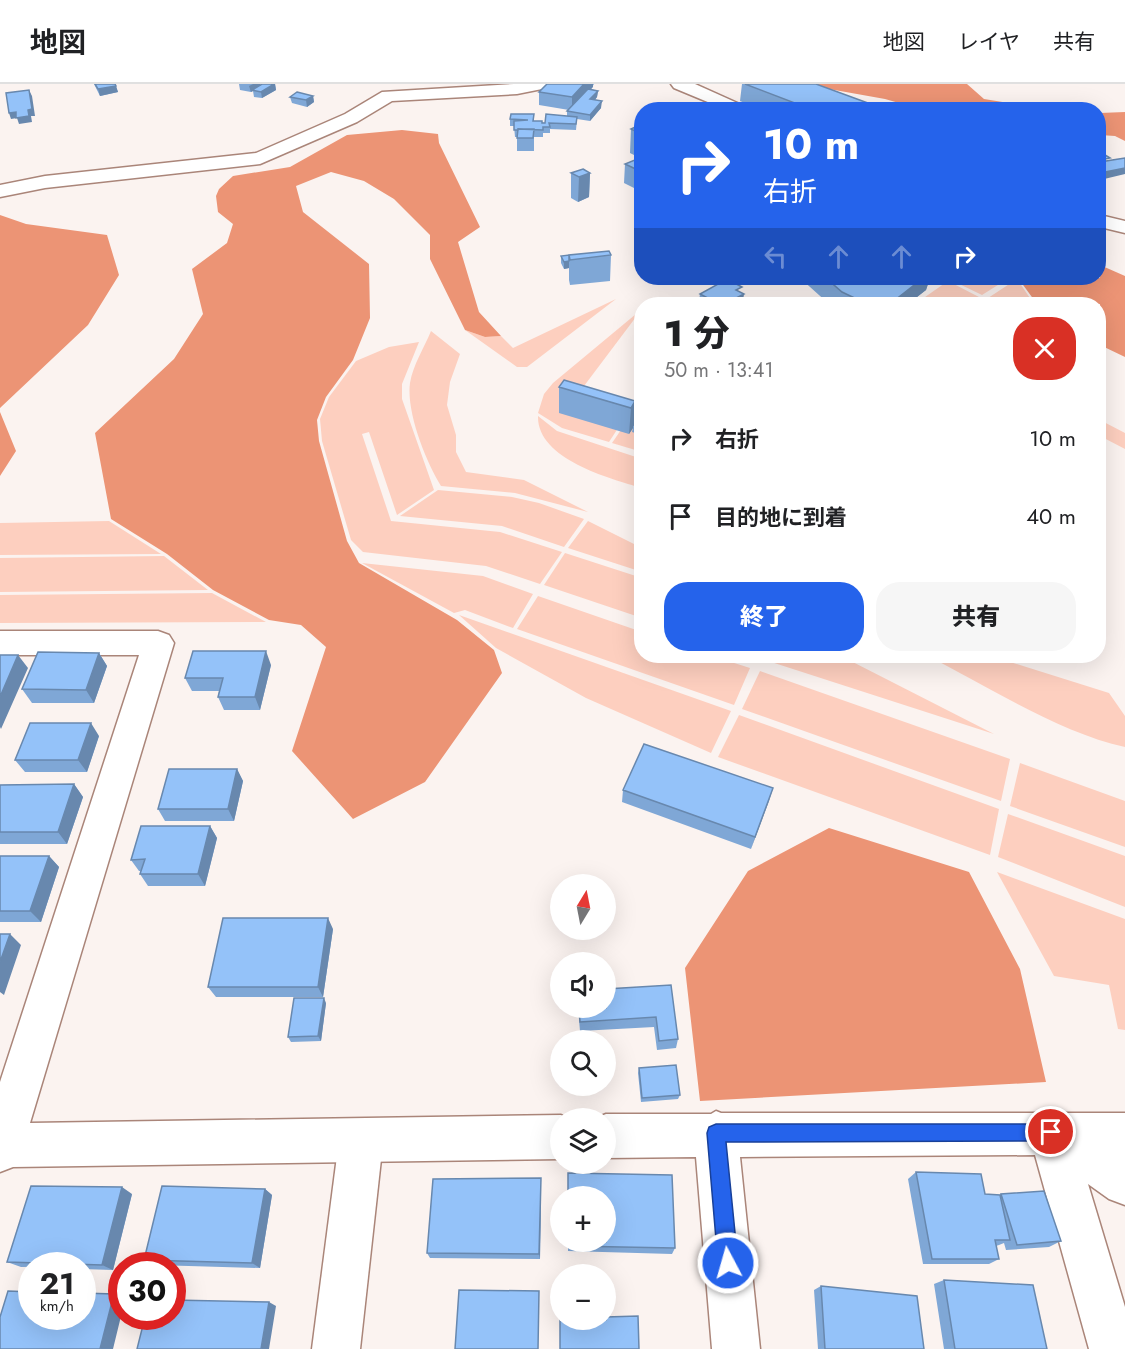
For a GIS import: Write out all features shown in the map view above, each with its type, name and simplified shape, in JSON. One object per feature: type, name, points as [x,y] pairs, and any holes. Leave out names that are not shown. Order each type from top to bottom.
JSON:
[{"type":"street","points":[[0,191],[45,182],[260,158],[351,118],[386,90],[517,89],[541,84]]},
{"type":"street","points":[[680,84],[724,102]]},
{"type":"street","points":[[1106,222],[1125,227]]},
{"type":"street","points":[[0,642],[158,643],[0,1147],[550,1137]]},
{"type":"street","points":[[1051,1132],[1125,1183]]},
{"type":"street","points":[[1051,1132],[1113,1349]]},
{"type":"street","points":[[616,1136],[716,1133],[1051,1132],[1125,1134]]},
{"type":"street","points":[[716,1133],[736,1349]]},
{"type":"street","points":[[336,1349],[361,1140]]},
{"type":"shaded area","points":[[801,84],[967,84],[984,99],[1003,102],[896,102]]},
{"type":"shaded area","points":[[1125,112],[1125,141],[1115,136],[1106,135],[1106,113]]},
{"type":"shaded area","points":[[402,130],[438,134],[439,143],[480,227],[458,242],[479,312],[501,336],[485,337],[465,330],[430,259],[430,235],[394,199],[364,181],[331,172],[296,186],[303,212],[369,264],[370,318],[353,360],[326,397],[317,420],[319,441],[347,541],[359,563],[457,620],[494,650],[502,673],[425,782],[353,819],[292,751],[326,647],[301,625],[269,620],[213,590],[167,554],[111,519],[95,433],[174,359],[203,314],[192,269],[227,243],[233,224],[218,212],[216,196],[219,189],[233,176],[290,167],[347,135]]},
{"type":"shaded area","points":[[0,215],[26,224],[107,235],[119,275],[88,325],[0,408]]},
{"type":"shaded area","points":[[1106,268],[1125,276],[1125,357],[1106,348],[1106,297],[1032,297],[1023,285],[1106,285]]},
{"type":"shaded area","points":[[942,285],[956,285],[979,297],[925,297]]},
{"type":"shaded area","points":[[961,285],[998,285],[982,295]]},
{"type":"shaded area","points":[[1008,285],[1021,285],[1029,297],[990,297]]},
{"type":"shaded area","points":[[616,299],[527,367],[517,367],[465,330],[485,337],[501,336],[513,348]]},
{"type":"shaded area","points":[[634,316],[634,320],[581,390],[622,422],[609,442],[562,428],[538,413],[544,394],[553,383]]},
{"type":"shaded area","points":[[431,331],[460,354],[450,382],[447,405],[456,435],[456,452],[466,472],[524,480],[588,512],[515,493],[441,486],[418,436],[410,395],[410,383],[414,370]]},
{"type":"shaded area","points":[[419,342],[402,384],[402,399],[434,490],[397,515],[369,432],[362,434],[391,521],[500,532],[562,552],[540,584],[486,566],[363,552],[351,540],[322,441],[320,419],[329,397],[356,361],[389,347]]},
{"type":"shaded area","points":[[0,412],[16,451],[0,476]]},
{"type":"shaded area","points":[[538,416],[557,431],[634,456],[634,486],[577,464],[549,444],[541,431]]},
{"type":"shaded area","points":[[1106,423],[1125,433],[1125,449],[1106,439]]},
{"type":"shaded area","points":[[625,424],[634,427],[634,450],[612,443]]},
{"type":"shaded area","points":[[438,490],[512,497],[539,503],[584,519],[564,547],[502,526],[400,516]]},
{"type":"shaded area","points":[[109,521],[161,554],[0,555],[0,523]]},
{"type":"shaded area","points":[[588,521],[634,544],[634,569],[568,548]]},
{"type":"shaded area","points":[[565,553],[634,575],[634,615],[544,585]]},
{"type":"shaded area","points":[[164,556],[208,590],[0,592],[0,558]]},
{"type":"shaded area","points":[[362,563],[483,576],[533,594],[513,628],[465,610],[454,613]]},
{"type":"shaded area","points":[[212,593],[266,622],[0,623],[0,595]]},
{"type":"shaded area","points":[[538,596],[634,629],[634,663],[734,663],[750,668],[734,705],[517,629]]},
{"type":"shaded area","points":[[459,615],[731,711],[711,753],[586,698],[496,648]]},
{"type":"shaded area","points":[[774,663],[855,663],[994,734]]},
{"type":"shaded area","points":[[941,663],[1013,663],[1109,693],[1125,716],[1125,747],[1075,731],[1024,708]]},
{"type":"shaded area","points":[[760,671],[1010,759],[1001,801],[742,709]]},
{"type":"shaded area","points":[[739,715],[999,809],[990,855],[718,757]]},
{"type":"shaded area","points":[[1020,763],[1125,801],[1125,847],[1010,806]]},
{"type":"shaded area","points":[[1008,814],[1125,856],[1125,907],[998,857]]},
{"type":"shaded area","points":[[829,828],[969,872],[1020,969],[1046,1082],[700,1101],[685,968],[748,871]]},
{"type":"shaded area","points":[[997,872],[1125,919],[1125,1030],[1118,1029],[1109,985],[1054,976]]},
{"type":"building","points":[[95,84],[115,84],[116,86],[98,89]]},
{"type":"building","points":[[262,84],[274,84],[261,92],[252,90]]},
{"type":"building","points":[[547,84],[584,84],[572,97],[539,92]]},
{"type":"building","points":[[745,84],[816,84],[865,102],[792,102]]},
{"type":"building","points":[[588,89],[598,91],[590,99],[602,101],[590,115],[567,111]]},
{"type":"building","points":[[29,90],[32,109],[28,110],[29,116],[16,118],[16,112],[9,113],[6,93]]},
{"type":"building","points":[[297,92],[313,96],[306,100],[290,97]]},
{"type":"building","points":[[511,114],[534,114],[533,121],[542,121],[542,123],[545,123],[546,114],[577,117],[576,124],[549,123],[550,127],[543,127],[543,130],[514,130],[514,121],[528,120],[510,119]]},
{"type":"building","points":[[518,129],[534,129],[533,138],[517,138]]},
{"type":"building","points":[[1125,158],[1125,168],[1106,172],[1106,161]]},
{"type":"building","points":[[634,160],[634,168],[625,164]]},
{"type":"building","points":[[583,169],[590,173],[579,177],[571,173]]},
{"type":"building","points":[[609,251],[611,255],[570,260],[569,255]]},
{"type":"building","points":[[569,255],[569,261],[564,262],[561,256]]},
{"type":"building","points":[[716,285],[738,285],[742,287],[736,290],[744,294],[738,297],[706,297],[700,294]]},
{"type":"building","points":[[834,285],[914,285],[899,297],[852,297]]},
{"type":"building","points":[[564,380],[634,401],[634,403],[631,408],[559,387]]},
{"type":"building","points":[[193,651],[266,651],[255,697],[218,697],[223,678],[185,678]]},
{"type":"building","points":[[38,652],[99,653],[86,690],[22,689]]},
{"type":"building","points":[[0,655],[18,655],[0,697]]},
{"type":"building","points":[[30,723],[91,723],[78,760],[15,760]]},
{"type":"building","points":[[644,744],[773,788],[755,837],[623,790]]},
{"type":"building","points":[[169,769],[237,769],[228,809],[158,809]]},
{"type":"building","points":[[74,784],[58,832],[0,832],[0,785]]},
{"type":"building","points":[[141,826],[210,826],[198,874],[140,874],[145,859],[131,860]]},
{"type":"building","points":[[0,856],[49,856],[30,911],[0,911]]},
{"type":"building","points":[[223,918],[328,918],[318,987],[208,987]]},
{"type":"building","points":[[0,934],[10,934],[0,962]]},
{"type":"building","points":[[671,985],[678,1039],[659,1041],[656,1017],[580,1022],[580,1018],[616,1018],[616,988]]},
{"type":"building","points":[[294,998],[324,998],[318,1036],[288,1037]]},
{"type":"building","points":[[676,1065],[680,1095],[642,1098],[639,1068]]},
{"type":"building","points":[[916,1172],[981,1174],[985,1194],[1000,1195],[1010,1240],[995,1240],[999,1259],[932,1259]]},
{"type":"building","points":[[568,1174],[672,1175],[675,1248],[616,1247],[616,1186],[568,1186]]},
{"type":"building","points":[[541,1178],[539,1254],[427,1253],[433,1179]]},
{"type":"building","points":[[31,1186],[122,1187],[102,1265],[96,1265],[96,1252],[18,1252],[18,1262],[7,1262]]},
{"type":"building","points":[[162,1186],[265,1189],[252,1263],[186,1261],[186,1252],[146,1252]]},
{"type":"building","points":[[1044,1191],[1061,1241],[1017,1245],[1001,1194]]},
{"type":"building","points":[[944,1280],[1033,1285],[1047,1349],[955,1349]]},
{"type":"building","points":[[821,1286],[917,1296],[924,1349],[825,1349]]},
{"type":"building","points":[[459,1290],[539,1291],[538,1349],[455,1349]]},
{"type":"building","points":[[8,1291],[18,1291],[18,1330],[96,1330],[96,1293],[108,1294],[108,1318],[100,1349],[0,1349],[0,1317]]},
{"type":"building","points":[[186,1300],[269,1302],[261,1349],[137,1349],[142,1330],[186,1330]]},
{"type":"building","points":[[638,1316],[639,1349],[560,1349],[560,1330],[616,1330],[616,1317]]},
{"type":"route","points":[[728,1263],[716,1133],[1051,1132]]}]
